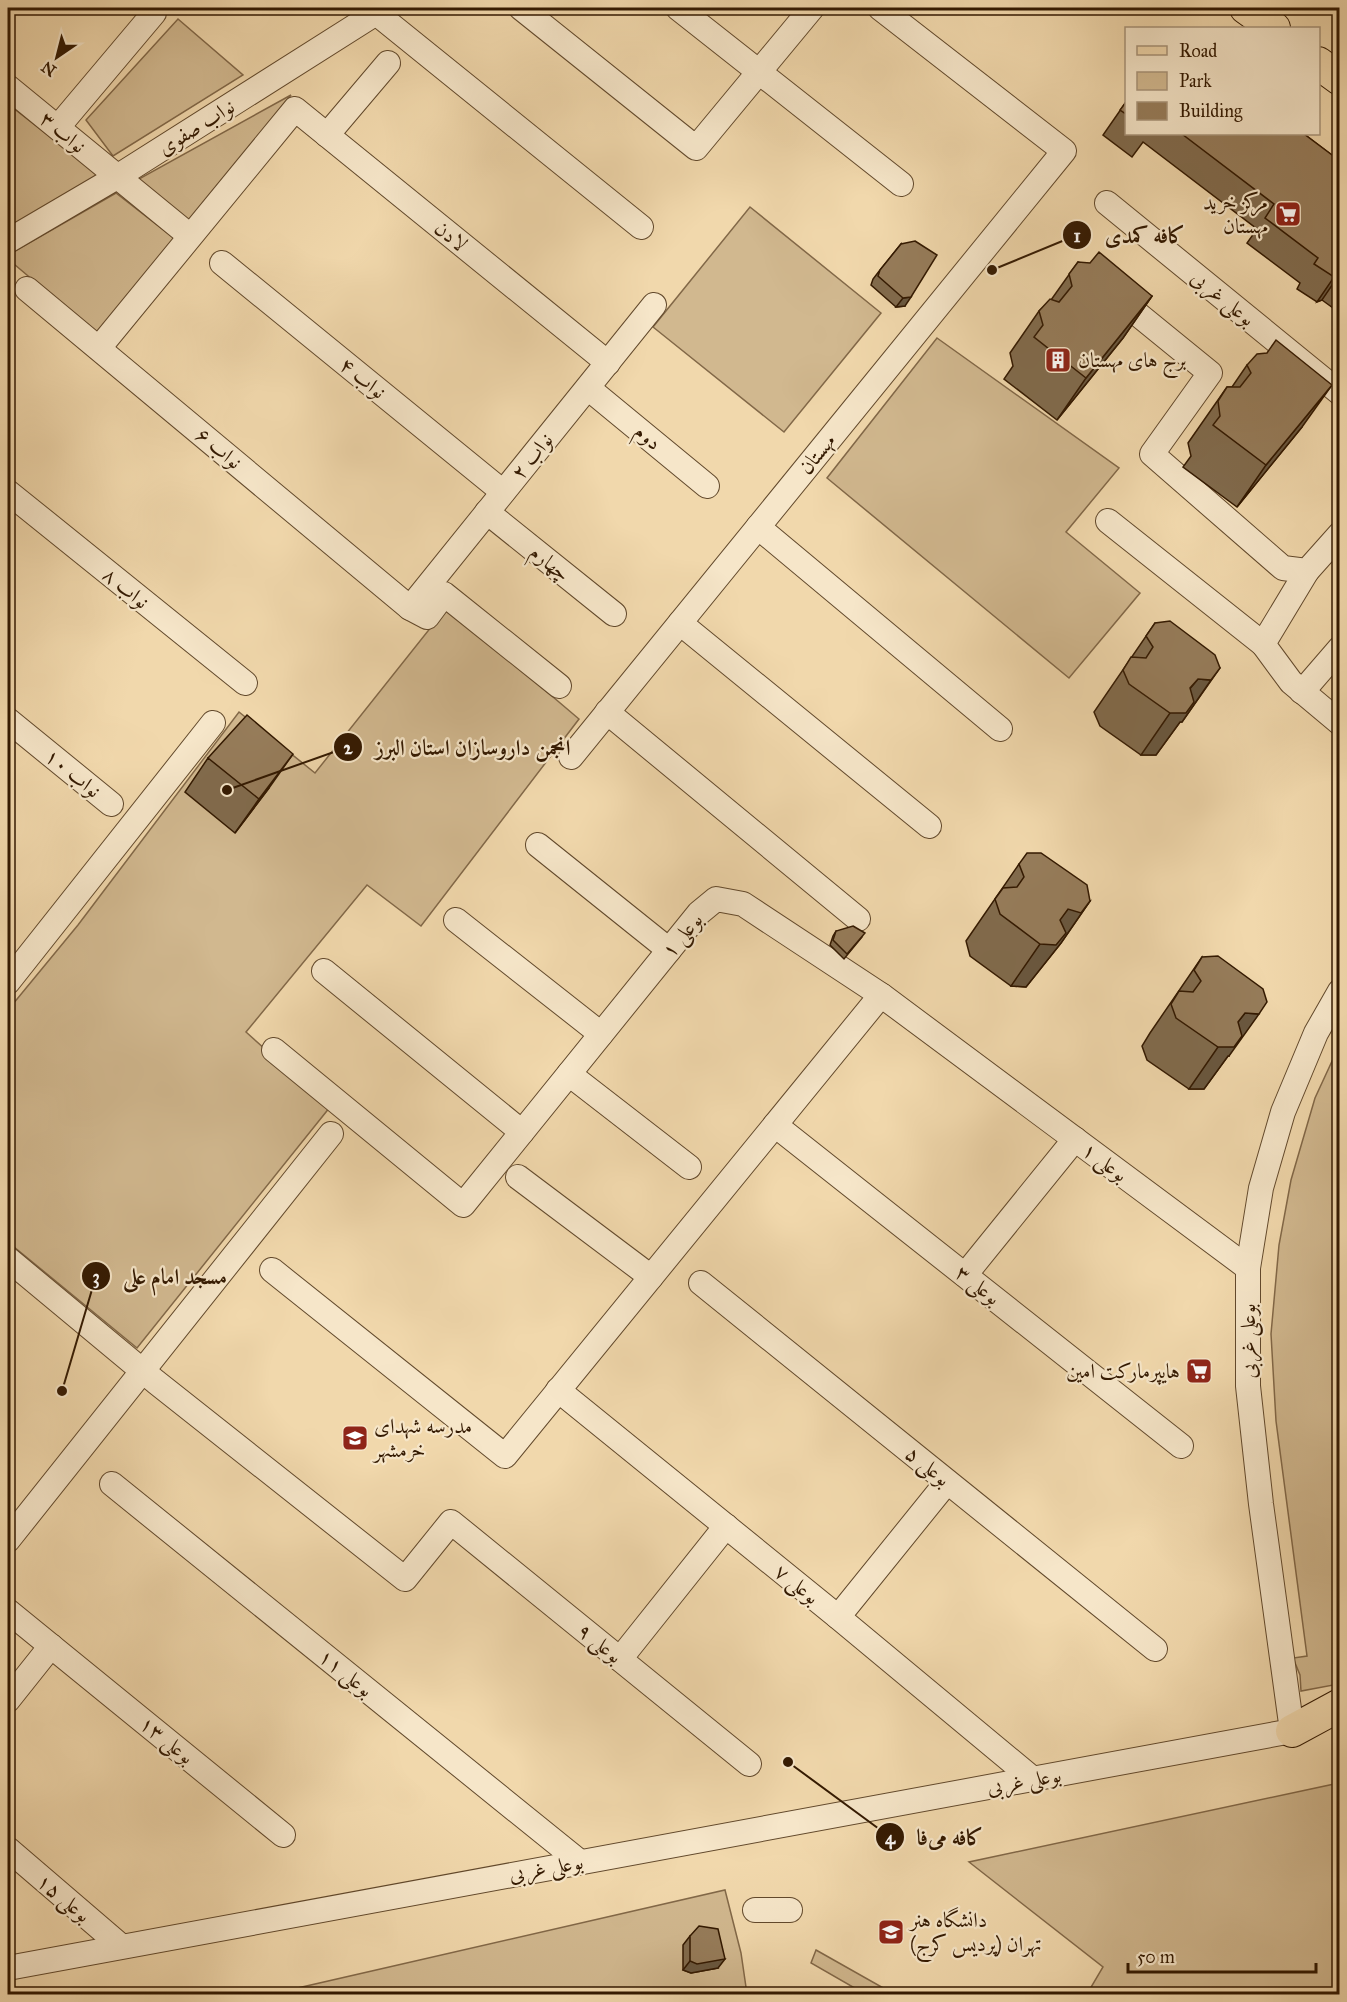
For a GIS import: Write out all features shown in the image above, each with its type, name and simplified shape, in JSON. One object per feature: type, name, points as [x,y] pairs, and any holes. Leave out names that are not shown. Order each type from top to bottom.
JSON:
[{"type":"main road","points":[[1246,8],[1273,27]]},
{"type":"main road","points":[[1320,64],[1340,79]]},
{"type":"main road","points":[[1292,1731],[1340,1705]]},
{"type":"main road","points":[[1292,1731],[1340,1721]]},
{"type":"street","points":[[58,127],[154,13],[148,8]]},
{"type":"street","points":[[521,8],[696,148],[812,8]]},
{"type":"street","points":[[678,8],[901,184]]},
{"type":"street","name":"مهستان","points":[[571,757],[1064,151],[880,8]]},
{"type":"street","points":[[378,10],[641,227]]},
{"type":"street","name":"نواب صفوی","points":[[8,241],[117,177],[378,10]]},
{"type":"street","points":[[327,135],[388,63]]},
{"type":"street","name":"نواب ۳","points":[[8,87],[117,177]]},
{"type":"street","name":"لادن","points":[[190,236],[295,109],[608,363]]},
{"type":"street","points":[[99,348],[190,236],[117,177]]},
{"type":"street","name":"بوعلی غربی","points":[[1107,203],[1340,393]]},
{"type":"street","name":"نواب ۴","points":[[222,263],[503,492]]},
{"type":"street","points":[[1093,278],[1210,373],[1152,454],[1283,568],[1307,571]]},
{"type":"street","name":"نواب ۶","points":[[27,289],[411,608]]},
{"type":"street","name":"نواب ۲","points":[[411,608],[654,305]]},
{"type":"street","name":"دوم","points":[[588,388],[707,486]]},
{"type":"street","name":"نواب ۸","points":[[8,492],[245,683]]},
{"type":"street","name":"چهارم","points":[[487,512],[614,614]]},
{"type":"street","points":[[1108,522],[1263,644],[1291,682],[1340,723]]},
{"type":"street","points":[[758,527],[1000,729]]},
{"type":"street","points":[[1263,644],[1307,571],[1340,534]]},
{"type":"street","points":[[411,608],[427,616],[444,594],[559,686]]},
{"type":"street","points":[[680,623],[929,826]]},
{"type":"street","points":[[1302,692],[1340,648]]},
{"type":"street","points":[[607,712],[858,919]]},
{"type":"street","name":"نواب ۱۰","points":[[8,720],[111,804]]},
{"type":"street","points":[[8,982],[213,723]]},
{"type":"street","points":[[538,845],[669,950]]},
{"type":"street","name":"بوعلی ۱","points":[[274,1050],[463,1205],[699,913],[716,899],[743,904],[881,995],[1248,1268]]},
{"type":"street","points":[[456,920],[602,1034]]},
{"type":"street","points":[[324,971],[522,1131]]},
{"type":"street","name":"بوعلی غربی","points":[[8,1968],[1292,1731],[1261,1504],[1248,1386],[1248,1268],[1261,1188],[1283,1112],[1316,1034],[1340,991]]},
{"type":"street","points":[[272,1270],[505,1456],[881,995]]},
{"type":"street","points":[[568,1074],[688,1167]]},
{"type":"street","name":"بوعلی ۳","points":[[775,1125],[1181,1446]]},
{"type":"street","points":[[8,1540],[331,1134]]},
{"type":"street","points":[[965,1275],[1075,1139]]},
{"type":"street","points":[[518,1177],[651,1277]]},
{"type":"street","points":[[10,1266],[142,1370]]},
{"type":"street","name":"بوعلی ۵","points":[[701,1283],[1155,1649]]},
{"type":"street","name":"بوعلی ۹","points":[[142,1370],[405,1579],[451,1522],[749,1764]]},
{"type":"street","name":"بوعلی ۷","points":[[558,1390],[1033,1779]]},
{"type":"street","points":[[838,1617],[947,1482]]},
{"type":"street","name":"بوعلی ۱۱","points":[[112,1484],[580,1862]]},
{"type":"street","points":[[620,1659],[726,1526]]},
{"type":"street","name":"بوعلی ۱۳","points":[[8,1611],[283,1834]]},
{"type":"street","points":[[8,1700],[51,1646]]},
{"type":"street","name":"بوعلی ۱۵","points":[[8,1849],[121,1946]]},
{"type":"street","points":[[755,1910],[790,1910]]},
{"type":"green space","points":[[178,19],[243,75],[113,156],[86,120]]},
{"type":"green space","points":[[291,95],[189,223],[137,180]]},
{"type":"green space","points":[[8,104],[99,175],[8,228]]},
{"type":"green space","points":[[116,193],[175,239],[99,336],[8,259],[8,255]]},
{"type":"green space","points":[[750,207],[881,313],[784,432],[653,327]]},
{"type":"green space","points":[[937,338],[1119,468],[1066,532],[1140,593],[1069,678],[827,478]]},
{"type":"green space","points":[[447,607],[579,719],[421,926],[367,885],[246,1032],[330,1107],[137,1348],[8,1242],[8,1010],[78,925],[239,712],[315,773]]},
{"type":"green space","points":[[1339,1046],[1339,1684],[1301,1691],[1300,1675],[1293,1658],[1307,1656],[1276,1421],[1271,1334],[1279,1245],[1291,1180],[1315,1098]]},
{"type":"green space","points":[[1339,1783],[1339,1994],[1087,1994],[1103,1967],[969,1862]]},
{"type":"green space","points":[[725,1890],[741,1953],[747,1994],[276,1993]]},
{"type":"green space","points":[[816,1950],[894,1994],[865,1994],[811,1963]]},
{"type":"building","points":[[1125,103],[1125,113],[1120,110]]},
{"type":"building","points":[[1183,135],[1305,135],[1340,161],[1340,275],[1334,277],[1314,264],[1318,258],[1265,218],[1274,204]]},
{"type":"building","points":[[915,241],[937,255],[911,297],[903,298],[878,276],[880,270],[901,244]]},
{"type":"building","points":[[1099,252],[1152,296],[1086,378],[1034,337],[1043,325],[1039,311],[1050,299],[1059,302],[1072,286],[1069,274],[1078,262],[1090,263]]},
{"type":"building","points":[[1276,340],[1332,385],[1266,465],[1213,425],[1220,416],[1218,401],[1227,387],[1240,387],[1251,373],[1247,365],[1257,354],[1267,353]]},
{"type":"building","points":[[1170,621],[1215,655],[1220,668],[1211,680],[1198,679],[1190,688],[1194,702],[1186,713],[1170,713],[1129,684],[1123,670],[1131,657],[1146,658],[1153,647],[1146,636],[1155,623]]},
{"type":"building","points":[[247,715],[293,754],[259,799],[208,758]]},
{"type":"building","points":[[1027,853],[1041,853],[1087,885],[1090,901],[1081,913],[1068,909],[1060,920],[1066,933],[1056,945],[1040,944],[1000,914],[995,899],[1003,888],[1017,887],[1024,877],[1019,864]]},
{"type":"building","points":[[853,926],[865,933],[847,954],[833,940],[836,931]]},
{"type":"building","points":[[1218,956],[1263,989],[1267,1002],[1259,1014],[1245,1013],[1238,1022],[1242,1036],[1234,1047],[1218,1047],[1176,1018],[1171,1004],[1179,991],[1193,992],[1201,981],[1194,970],[1202,957]]},
{"type":"building","points":[[699,1926],[718,1929],[725,1959],[697,1964],[690,1961],[690,1936]]},
{"type":"place","name":"مرکز خرید مهستان","points":[[1288,214]]},
{"type":"place","name":"کافه کمدی","points":[[992,270]]},
{"type":"place","name":"برج های مهستان","points":[[1058,360]]},
{"type":"place","name":"انجمن داروسازان استان البرز","points":[[227,790]]},
{"type":"place","name":"هایپرمارکت امین","points":[[1199,1371]]},
{"type":"place","name":"مسجد امام علی","points":[[62,1391]]},
{"type":"place","name":"مدرسه شهدای خرمشهر","points":[[355,1438]]},
{"type":"place","name":"کافه می‌فا","points":[[788,1762]]},
{"type":"place","name":"دانشگاه هنر تهران (پردیس کرج)","points":[[891,1932]]}]
